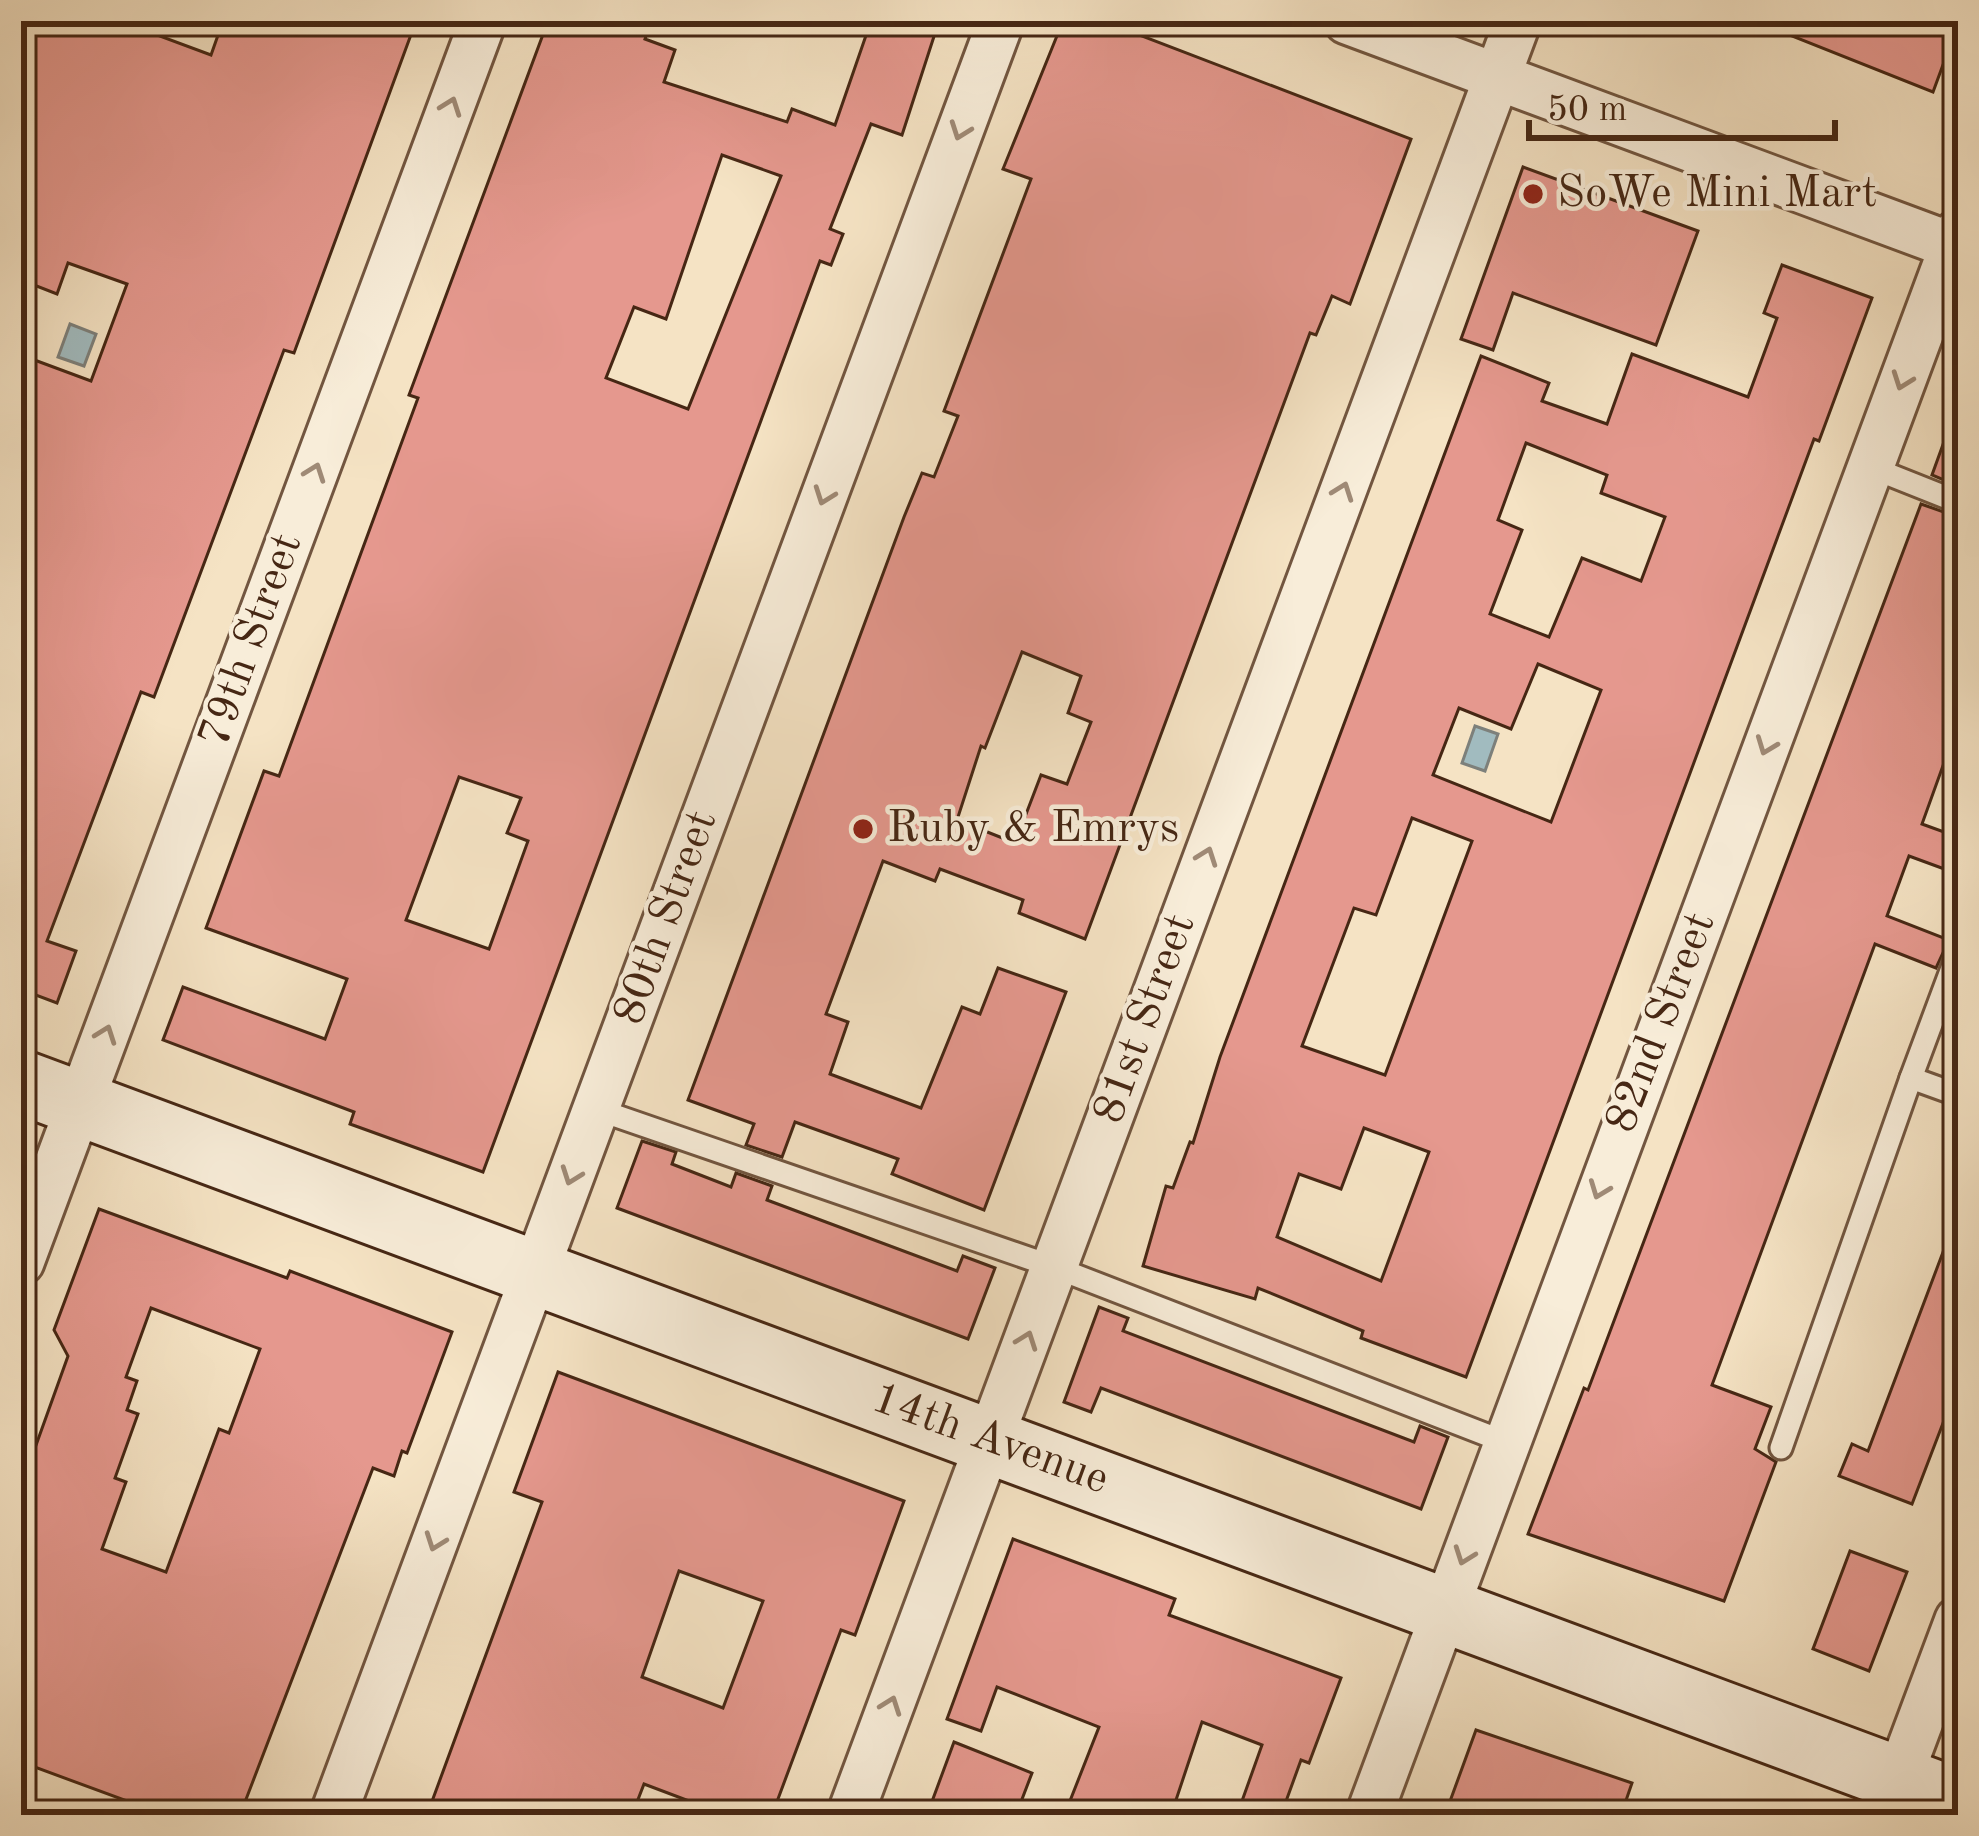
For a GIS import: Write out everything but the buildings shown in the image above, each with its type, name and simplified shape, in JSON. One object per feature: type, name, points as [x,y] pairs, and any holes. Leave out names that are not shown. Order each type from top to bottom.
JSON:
[{"type":"main road","name":"14th Avenue","points":[[21,1082],[1445,1609],[1892,1797],[1958,1801]]},
{"type":"street","name":"79th Street","points":[[21,1262],[483,21]]},
{"type":"street","name":"80th Street","points":[[333,1815],[1001,21]]},
{"type":"street","points":[[1347,21],[1956,242]]},
{"type":"street","name":"81st Street","points":[[850,1815],[1518,21]]},
{"type":"street","name":"82nd Street","points":[[1369,1815],[1504,1442],[1956,242]]},
{"type":"street","points":[[1892,1797],[1958,1620]]},
{"type":"lane","points":[[1870,467],[1958,502]]},
{"type":"lane","points":[[1781,1448],[1958,952]]},
{"type":"lane","points":[[1911,1078],[1958,1095]]},
{"type":"lane","points":[[596,1109],[1054,1267],[1504,1442]]},
{"type":"water","points":[[70,324],[96,334],[84,366],[58,357]]},
{"type":"water","points":[[1475,726],[1498,734],[1485,771],[1462,763]]},
{"type":"place","name":"SoWe Mini Mart","points":[[1533,194]]},
{"type":"place","name":"Ruby & Emrys","points":[[863,829]]}]
